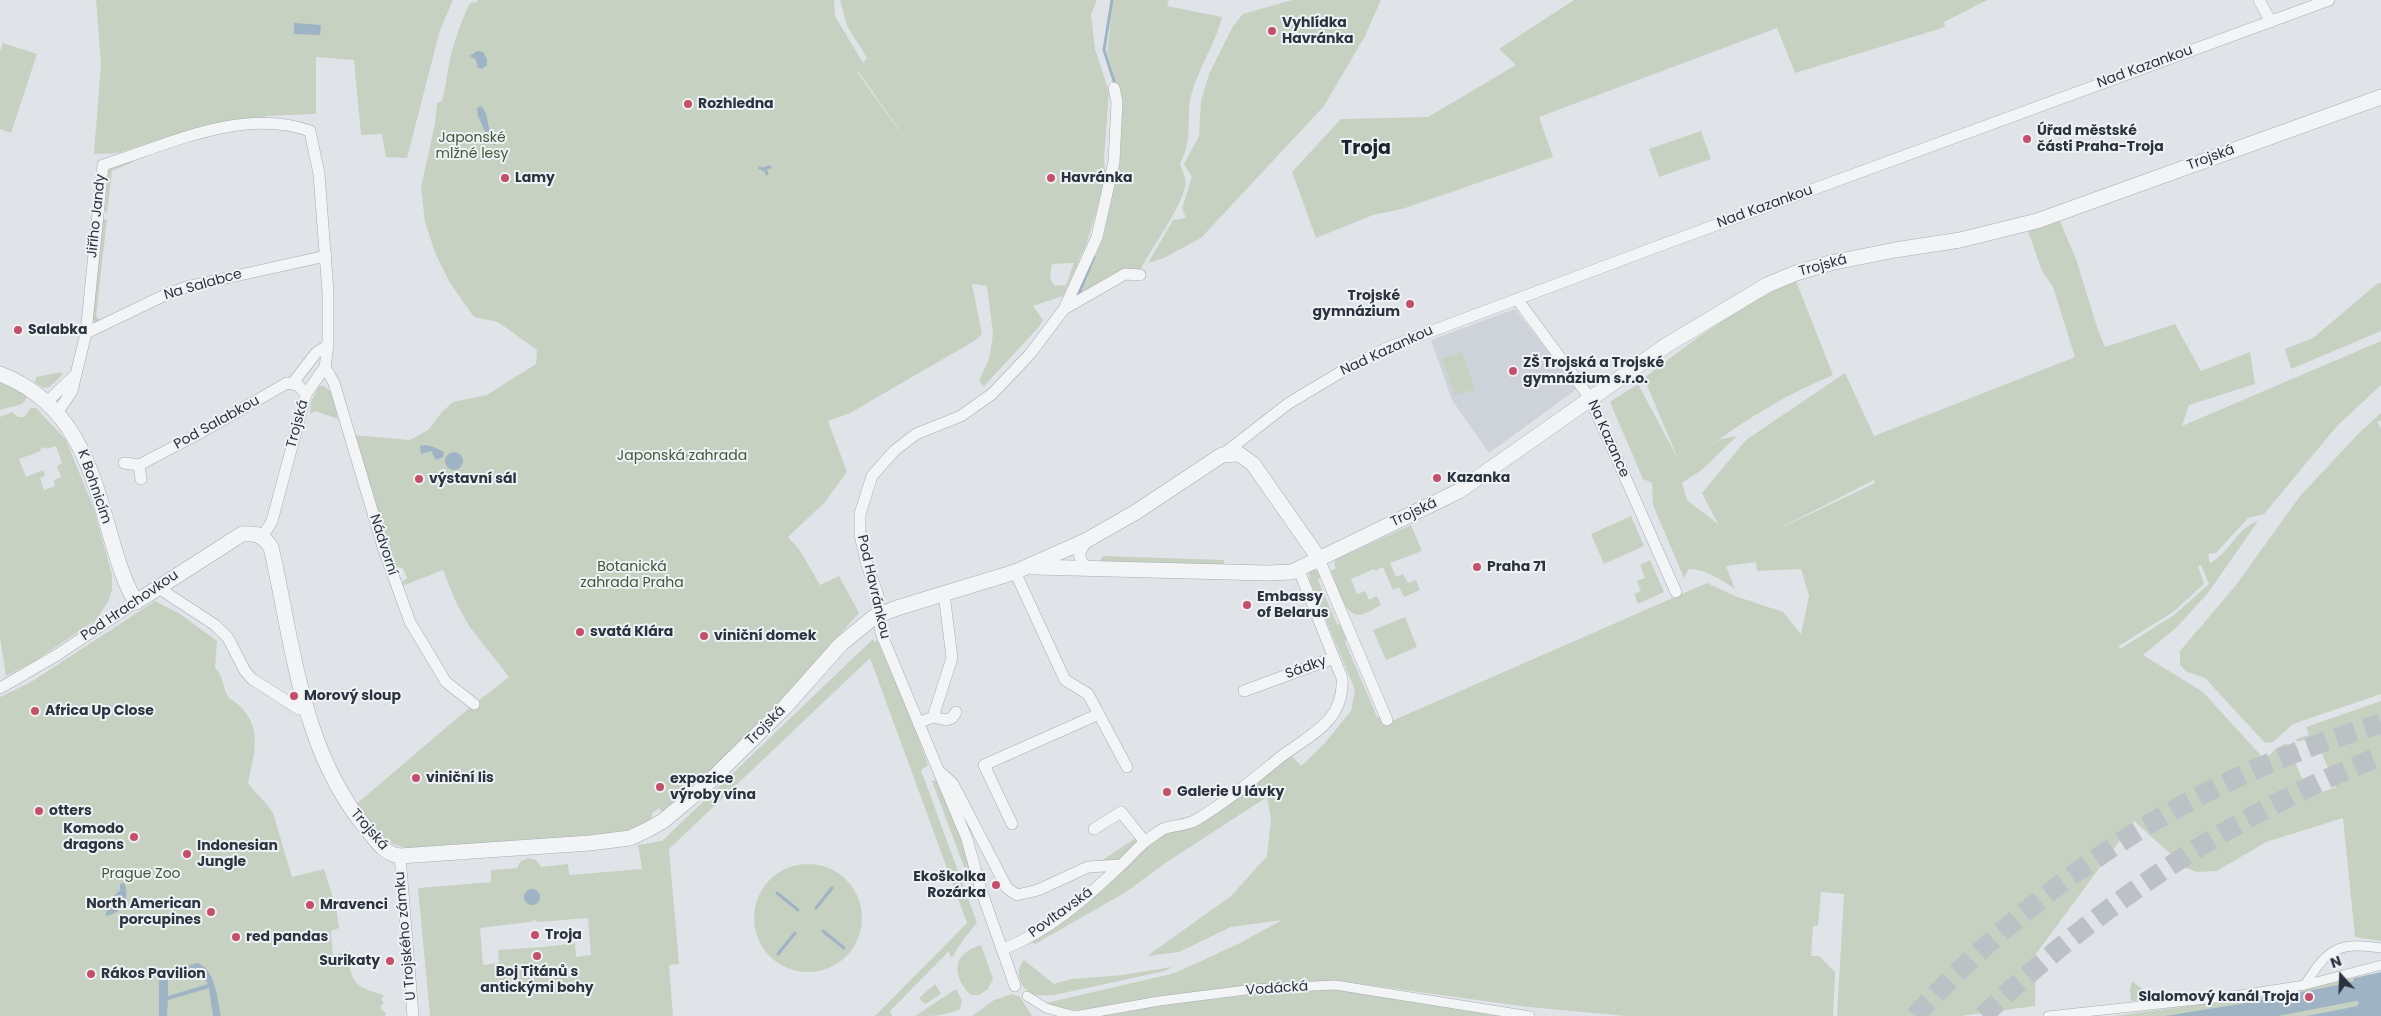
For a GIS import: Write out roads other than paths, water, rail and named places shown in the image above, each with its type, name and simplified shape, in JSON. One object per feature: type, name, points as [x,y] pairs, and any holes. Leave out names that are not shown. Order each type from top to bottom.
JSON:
[{"type":"street","points":[[2259,0],[2271,22]]},
{"type":"street","name":"Nad Kazankou","points":[[1222,455],[1289,402],[1387,348],[2329,0]]},
{"type":"street","name":"Pod Havránkou","points":[[1003,949],[980,887],[967,839],[881,632],[878,595],[867,565],[860,535],[860,514],[872,476],[894,451],[916,434],[961,416],[992,394],[1030,354],[1064,309],[1097,237],[1114,162],[1117,102],[1114,88]]},
{"type":"street","name":"Trojská","points":[[1021,570],[1087,568],[1284,573],[1459,491],[1667,345],[1767,285],[1796,273],[1830,263],[1968,238],[2037,221],[2381,97]]},
{"type":"street","name":"Jiřího Jandy","points":[[52,407],[76,374],[86,333],[103,165],[205,132],[251,124],[271,123],[296,126]]},
{"type":"street","name":"Trojská","points":[[296,126],[310,131],[319,174],[328,292],[328,345],[324,367],[306,394],[272,521],[263,536],[271,547],[306,708],[322,757],[350,809],[378,843],[389,853],[400,856],[590,843],[630,838],[647,830],[663,821],[705,786],[785,707],[841,644],[860,627],[880,614],[1021,570],[1087,540],[1136,512],[1222,455]]},
{"type":"street","name":"Na Salabce","points":[[86,333],[167,294],[190,286],[326,256]]},
{"type":"street","name":"Pod Havránkou","points":[[1064,309],[1125,274],[1140,275]]},
{"type":"street","name":"Na Kazance","points":[[1517,299],[1590,398],[1676,592]]},
{"type":"street","points":[[306,394],[298,385],[292,384],[316,353],[328,345]]},
{"type":"street","name":"Nádvorní","points":[[324,367],[334,382],[384,550],[410,622],[446,682],[474,704]]},
{"type":"street","name":"K Bohnicím","points":[[0,374],[25,386],[52,407],[84,453],[94,479],[120,569],[136,602]]},
{"type":"street","name":"Pod Salabkou","points":[[139,465],[200,433],[287,383],[292,384]]},
{"type":"street","points":[[1222,455],[1239,454],[1253,464],[1318,557],[1388,720]]},
{"type":"street","points":[[124,463],[139,465],[141,479]]},
{"type":"street","name":"Pod Hrachovkou","points":[[0,688],[57,655],[157,587],[242,534],[255,533],[263,536]]},
{"type":"street","points":[[1087,540],[1079,554],[1087,568]]},
{"type":"street","name":"Sádky","points":[[1244,691],[1334,658],[1298,568]]},
{"type":"street","points":[[1021,570],[1065,680],[1088,694],[1127,767]]},
{"type":"street","points":[[157,587],[215,625],[228,638],[245,671],[252,679],[299,709],[306,708]]},
{"type":"street","points":[[932,717],[952,658],[944,594]]},
{"type":"street","name":"Povltavská","points":[[1003,949],[1019,943],[1058,920],[1121,866],[1145,842],[1163,829],[1194,822],[1250,783],[1279,758],[1306,742],[1326,724],[1338,707],[1343,692],[1342,678],[1334,658]]},
{"type":"street","points":[[918,723],[932,717],[946,720],[952,718],[956,712]]},
{"type":"street","points":[[1012,824],[984,765],[1099,714]]},
{"type":"street","name":"Pod Havránkou","points":[[937,770],[953,784],[1008,888],[1017,895]]},
{"type":"street","points":[[1094,829],[1121,812],[1145,842]]},
{"type":"street","name":"U Trojského zámku","points":[[400,856],[412,1016]]},
{"type":"street","name":"Povltavská","points":[[1017,895],[1038,890],[1078,874],[1088,867],[1121,866]]},
{"type":"street","points":[[2305,985],[2319,963],[2331,951],[2350,945],[2381,948]]},
{"type":"street","points":[[1003,949],[1015,986]]},
{"type":"street","points":[[2048,1016],[2234,996],[2305,985],[2381,965]]},
{"type":"street","name":"Vodácká","points":[[1027,996],[1046,1008],[1075,1016],[1159,1001],[1254,989],[1335,985],[1530,1016]]},
{"type":"water","points":[[294,23],[321,25],[320,35],[294,34]]},
{"type":"water","points":[[477,51],[483,52],[487,59],[487,65],[482,69],[478,68],[476,60],[470,56]]},
{"type":"water","points":[[481,106],[497,143],[495,145],[490,143],[478,116],[477,108]]},
{"type":"water","points":[[425,445],[444,452],[443,457],[436,460],[431,451],[421,454],[420,446]]},
{"type":"water","points":[[454,452],[460,455],[463,461],[460,467],[454,470],[448,467],[445,461],[448,455]]},
{"type":"water","points":[[124,883],[126,900],[120,909],[111,915],[105,916],[111,899],[120,890],[120,884]]},
{"type":"water","points":[[532,889],[538,891],[540,897],[538,903],[532,905],[526,903],[524,897],[526,891]]},
{"type":"water","points":[[198,963],[204,967],[209,972],[215,986],[221,1016],[213,1016],[209,988],[168,1000],[167,1016],[159,1016],[159,977],[163,971]],"holes":[[[190,971],[199,971],[208,984],[168,996],[168,980]]]},
{"type":"water","name":"Slalomový kanál Troja","points":[[2381,972],[2381,1016],[2306,1016],[2357,1006],[2359,1002],[2356,1001],[2278,1016],[2165,1016],[2246,1003],[2348,983],[2353,981],[2354,978]]},
{"type":"waterway","points":[[1112,0],[1104,50],[1116,87]]},
{"type":"waterway","points":[[763,169],[770,167]]},
{"type":"waterway","points":[[760,168],[766,171],[767,174]]},
{"type":"waterway","points":[[1078,295],[1094,257]]},
{"type":"waterway","points":[[664,457],[680,459],[690,454]]},
{"type":"waterway","points":[[816,908],[832,888]]},
{"type":"waterway","points":[[777,893],[798,910]]},
{"type":"waterway","points":[[823,931],[844,948]]},
{"type":"waterway","points":[[778,954],[795,933]]},
{"type":"tunnel","points":[[1915,1016],[1953,976],[2035,904],[2079,870],[2124,840],[2171,811],[2270,763],[2353,732],[2381,724]]},
{"type":"tunnel","points":[[1983,1016],[2073,937],[2169,866],[2272,806],[2326,779],[2381,756]]},
{"type":"place","name":"Vyhlídka Havránka","points":[[1272,31]]},
{"type":"place","name":"Rozhledna","points":[[688,104]]},
{"type":"place","name":"Úřad městské části Praha-Troja","points":[[2027,139]]},
{"type":"place","name":"Lamy","points":[[505,178]]},
{"type":"place","name":"Havránka","points":[[1051,178]]},
{"type":"place","name":"Trojské gymnázium","points":[[1410,304]]},
{"type":"place","name":"Salabka","points":[[18,330]]},
{"type":"place","name":"ZŠ Trojská a Trojské gymnázium s.r.o.","points":[[1513,371]]},
{"type":"place","name":"Kazanka","points":[[1437,478]]},
{"type":"place","name":"výstavní sál","points":[[419,479]]},
{"type":"place","name":"Praha 71","points":[[1477,567]]},
{"type":"place","name":"Embassy of Belarus","points":[[1247,605]]},
{"type":"place","name":"svatá Klára","points":[[580,632]]},
{"type":"place","name":"viniční domek","points":[[704,636]]},
{"type":"place","name":"Morový sloup","points":[[294,696]]},
{"type":"place","name":"Africa Up Close","points":[[35,711]]},
{"type":"place","name":"viniční lis","points":[[416,778]]},
{"type":"place","name":"expozice výroby vína","points":[[660,787]]},
{"type":"place","name":"Galerie U lávky","points":[[1167,792]]},
{"type":"place","name":"otters","points":[[39,811]]},
{"type":"place","name":"Komodo dragons","points":[[134,837]]},
{"type":"place","name":"Indonesian Jungle","points":[[187,854]]},
{"type":"place","name":"Ekoškolka Rozárka","points":[[996,885]]},
{"type":"place","name":"Mravenci","points":[[310,905]]},
{"type":"place","name":"North American porcupines","points":[[211,912]]},
{"type":"place","name":"Troja","points":[[535,935]]},
{"type":"place","name":"red pandas","points":[[236,937]]},
{"type":"place","name":"Boj Titánů s antickými bohy","points":[[537,956]]},
{"type":"place","name":"Surikaty","points":[[390,961]]},
{"type":"place","name":"Rákos Pavilion","points":[[91,974]]},
{"type":"place","name":"Slalomový kanál Troja","points":[[2309,997]]},
{"type":"district","name":"Troja","points":[[1366,149]]},
{"type":"park label","name":"Japonské mlžné lesy","points":[[472,146]]},
{"type":"park label","name":"Japonská zahrada","points":[[682,456]]},
{"type":"park label","name":"Botanická zahrada Praha","points":[[632,576]]},
{"type":"park label","name":"Prague Zoo","points":[[141,874]]}]
